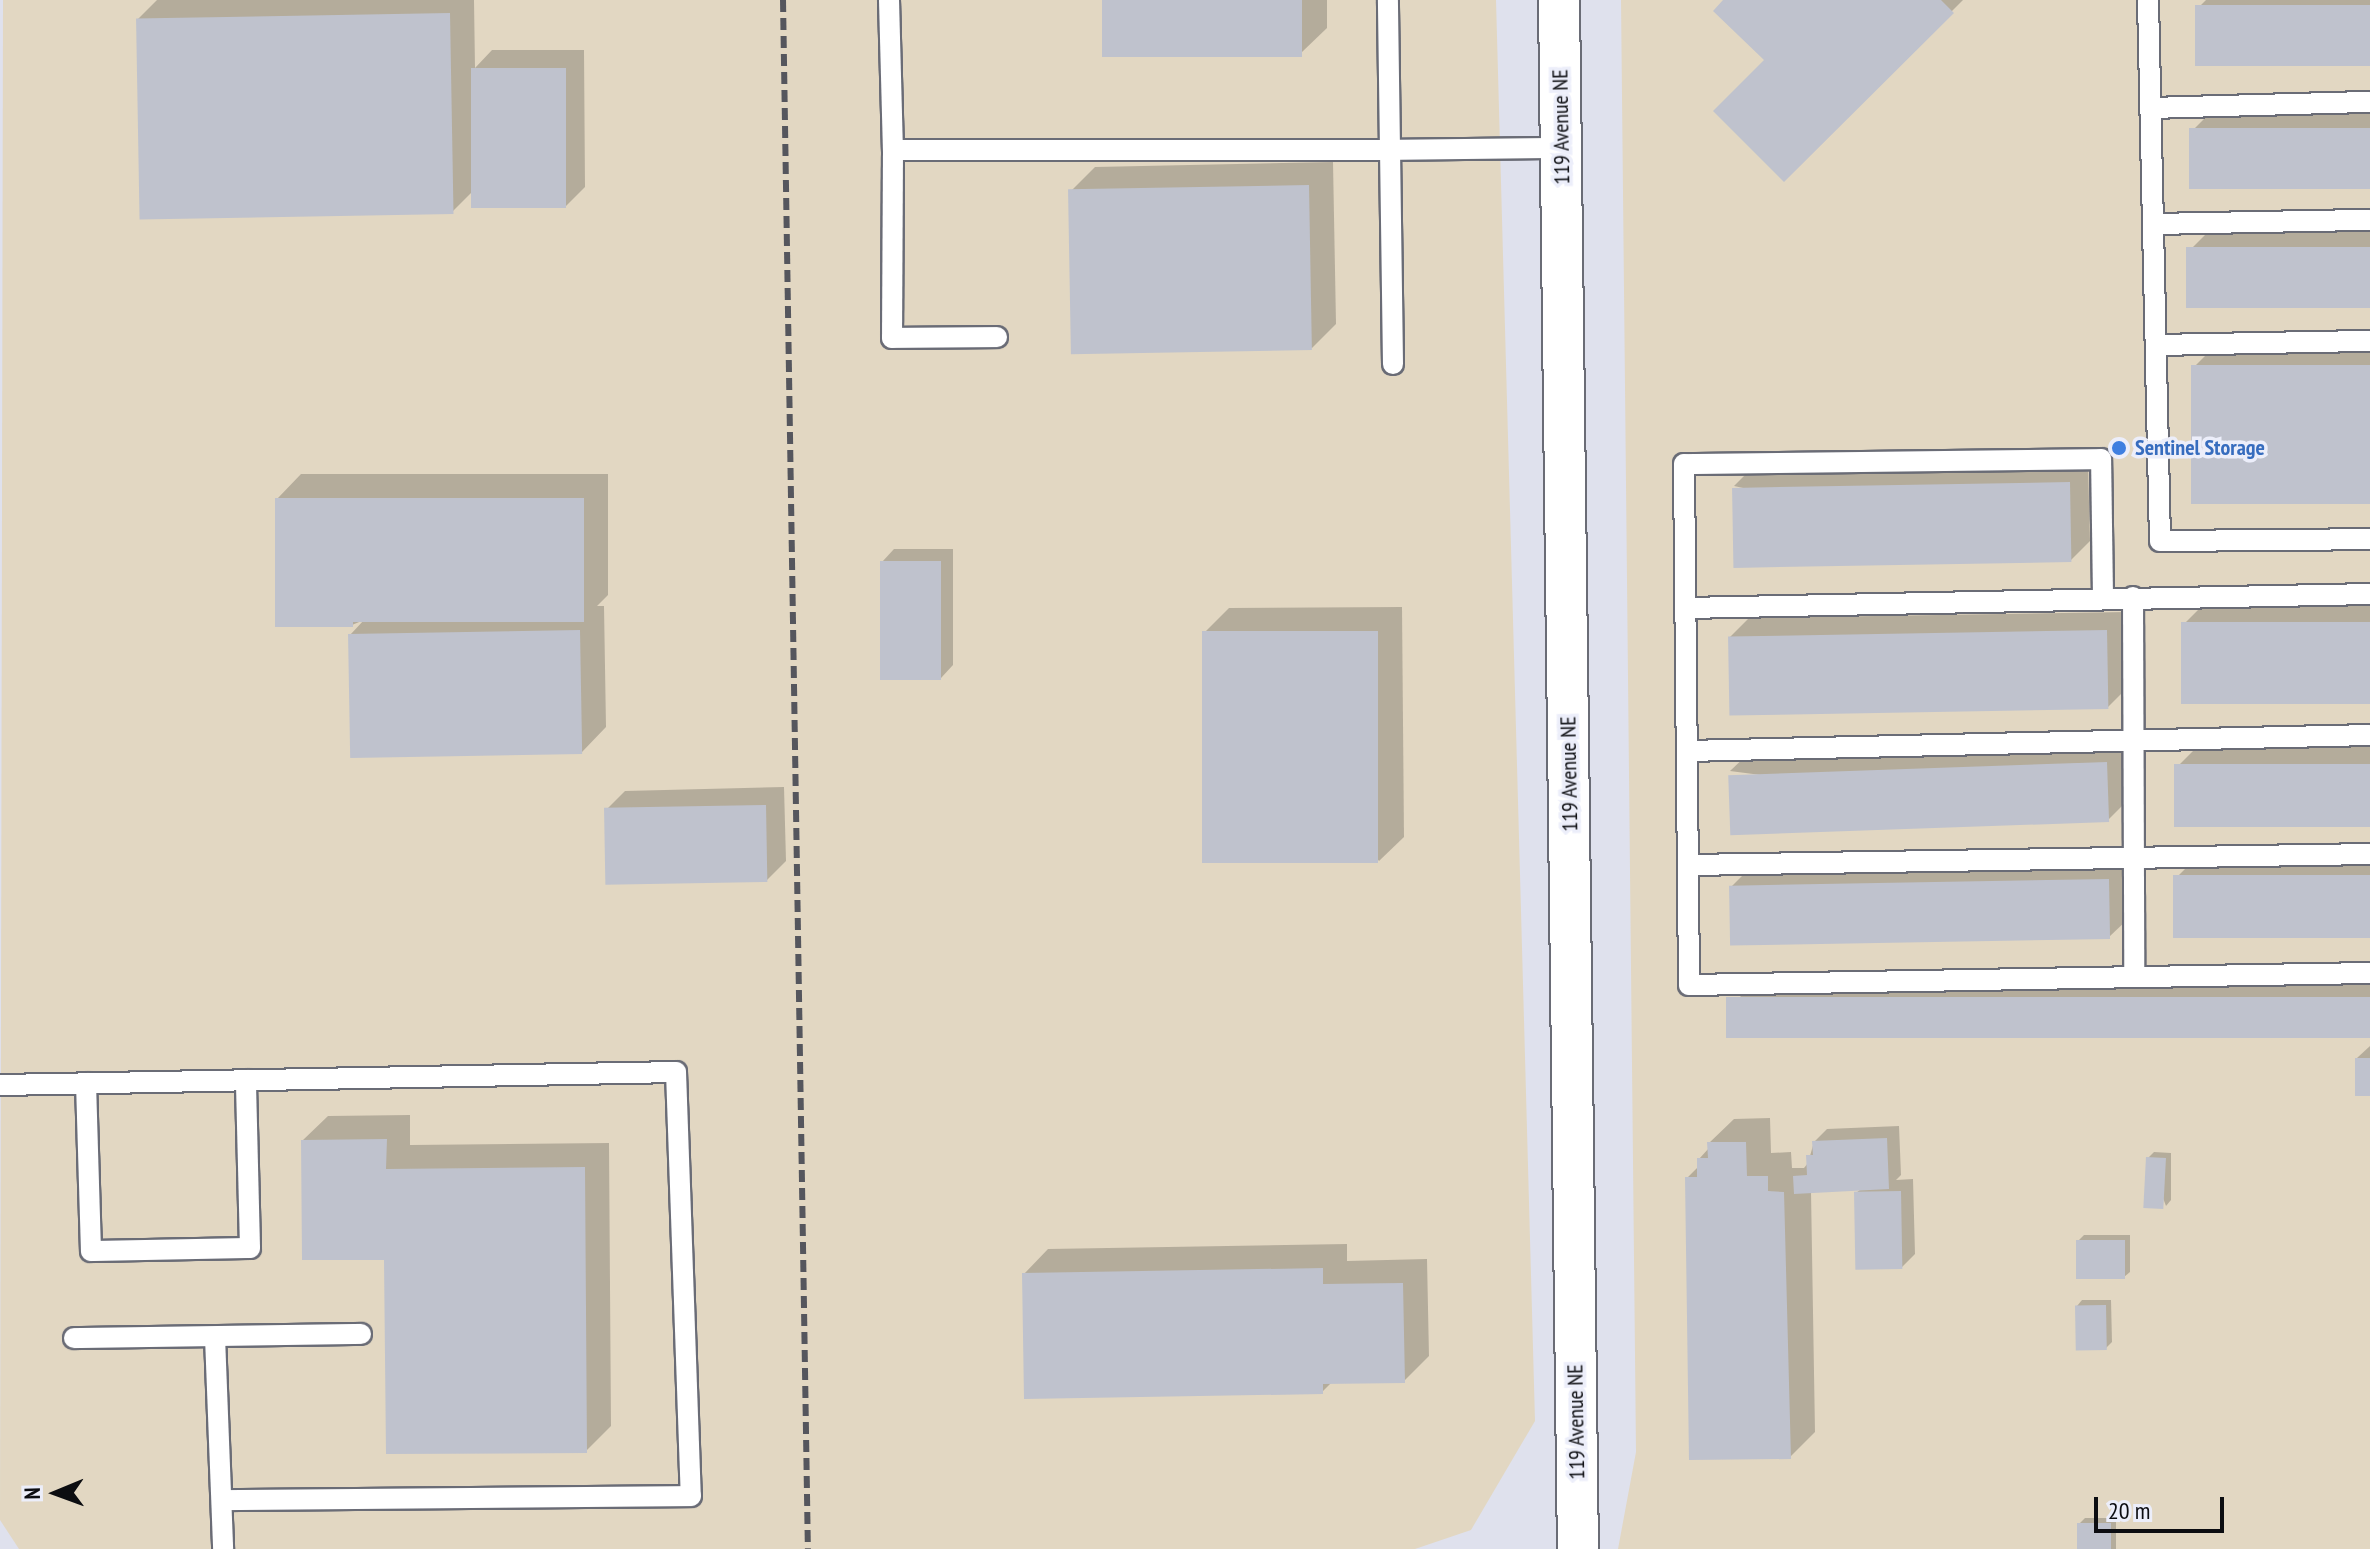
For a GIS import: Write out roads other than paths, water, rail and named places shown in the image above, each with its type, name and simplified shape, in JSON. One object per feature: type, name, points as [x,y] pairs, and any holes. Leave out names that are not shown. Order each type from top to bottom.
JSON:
[{"type":"street","name":"119 Avenue NE","points":[[1559,0],[1578,1549]]},
{"type":"lane","points":[[889,0],[893,150],[892,338],[997,337]]},
{"type":"lane","points":[[1388,0],[1393,364]]},
{"type":"lane","points":[[2148,0],[2160,541],[2370,539]]},
{"type":"lane","points":[[2150,108],[2370,102]]},
{"type":"lane","points":[[893,150],[1561,148]]},
{"type":"lane","points":[[2153,224],[2370,220]]},
{"type":"lane","points":[[2156,345],[2370,341]]},
{"type":"lane","points":[[2103,597],[2101,459],[1684,464],[1689,985],[2370,973]]},
{"type":"lane","points":[[1686,608],[2103,597],[2370,594]]},
{"type":"lane","points":[[2133,597],[2134,977]]},
{"type":"lane","points":[[1687,751],[2370,735]]},
{"type":"lane","points":[[1688,865],[2370,854]]},
{"type":"lane","points":[[0,1085],[676,1072],[691,1496],[222,1500]]},
{"type":"lane","points":[[86,1083],[91,1251],[250,1248],[246,1080]]},
{"type":"lane","points":[[74,1338],[361,1334]]},
{"type":"lane","points":[[215,1337],[223,1549]]},
{"type":"railway","points":[[783,0],[808,1549]]},
{"type":"place","name":"Sentinel Storage","points":[[2119,448]]}]
